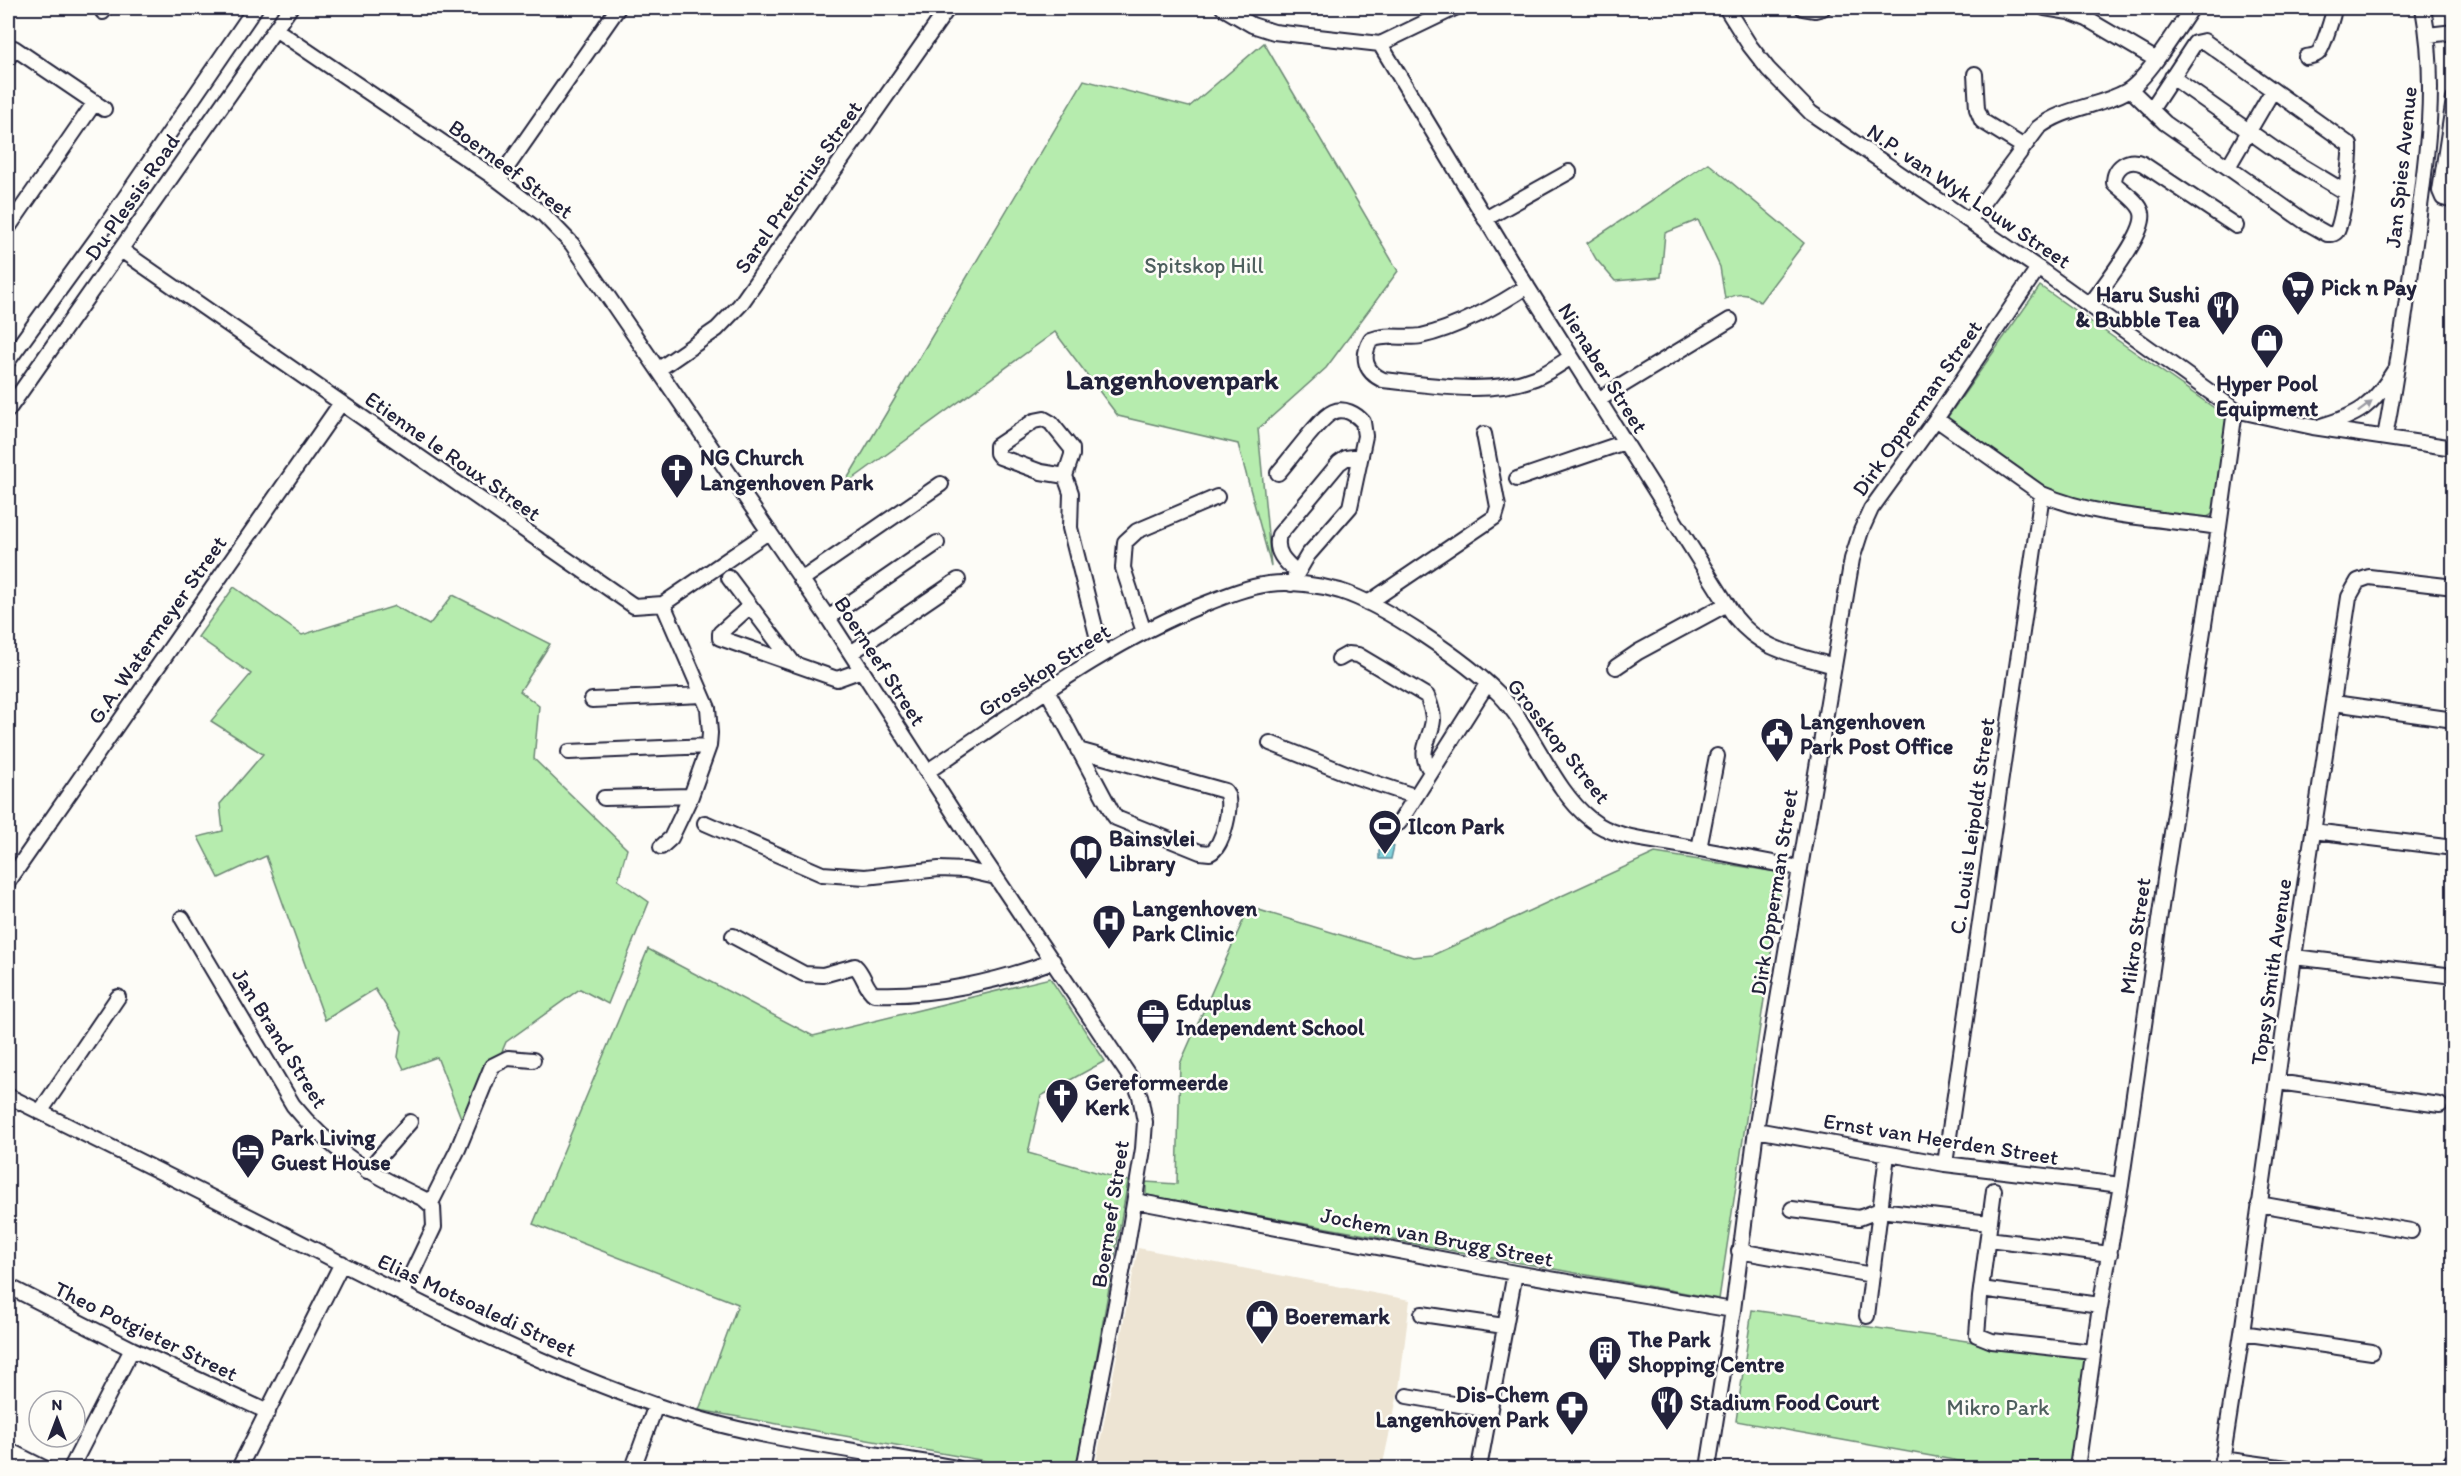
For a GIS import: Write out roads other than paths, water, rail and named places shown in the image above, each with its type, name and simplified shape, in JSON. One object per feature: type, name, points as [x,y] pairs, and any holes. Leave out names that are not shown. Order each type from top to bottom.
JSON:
[{"type":"highway","points":[[2452,1468],[2454,1463]]},
{"type":"street","name":"Du Plessis Road","points":[[8,361],[100,234],[255,8]]},
{"type":"street","name":"Du Plessis Road","points":[[8,410],[290,8]]},
{"type":"street","points":[[498,180],[618,8]]},
{"type":"street","name":"Sarel Pretorius Street","points":[[659,369],[717,328],[740,305],[948,8]]},
{"type":"street","points":[[1223,8],[1252,25],[1274,32],[1380,44],[1455,8]]},
{"type":"street","name":"N.P. van Wyk Louw Street","points":[[1726,8],[1768,69],[1811,113],[2038,268],[2235,410],[2313,427],[2454,448]]},
{"type":"street","points":[[1803,8],[1815,10],[1823,8]]},
{"type":"street","points":[[2045,8],[2069,12],[2087,19],[2156,59]]},
{"type":"street","points":[[1968,221],[2038,129],[2049,120],[2130,89],[2156,59],[2192,8]]},
{"type":"street","points":[[2306,57],[2317,55],[2322,50],[2326,32],[2335,15],[2334,8]]},
{"type":"street","name":"Jan Spies Avenue","points":[[2388,437],[2430,136],[2431,67],[2423,8]]},
{"type":"street","name":"Boerneef Street","points":[[275,28],[498,180],[543,214],[572,244],[828,618],[996,877],[1136,1086],[1145,1122],[1135,1201],[1084,1468]]},
{"type":"street","points":[[2428,35],[2454,32]]},
{"type":"street","points":[[2130,89],[2151,110],[2165,123],[2228,167],[2327,234],[2338,230],[2350,145],[2200,40],[2194,43],[2151,110]]},
{"type":"street","name":"Nienaber Street","points":[[1380,44],[1485,219],[1727,604],[1746,630],[1760,642],[1834,666]]},
{"type":"street","points":[[8,58],[14,48],[99,106],[8,228]]},
{"type":"street","points":[[1975,74],[1977,109],[1982,121],[2024,147]]},
{"type":"street","points":[[2172,77],[2250,132],[2345,192]]},
{"type":"street","points":[[2228,167],[2272,90]]},
{"type":"street","points":[[2454,99],[2440,194],[2443,198],[2454,201]]},
{"type":"street","points":[[2090,305],[2138,234],[2143,220],[2140,208],[2114,183],[2115,173],[2124,163],[2134,161],[2143,164],[2236,226]]},
{"type":"street","points":[[1485,219],[1569,172]]},
{"type":"street","name":"Etienne le Roux Street","points":[[121,250],[614,595],[634,606],[663,604]]},
{"type":"street","name":"Dirk Opperman Street","points":[[1708,1468],[1733,1310],[1756,1130],[1849,577],[1861,531],[1871,509],[1936,419],[2038,268]]},
{"type":"street","points":[[1527,286],[1505,301],[1446,328],[1413,337],[1384,336],[1371,340],[1365,357],[1367,368],[1372,375],[1383,380],[1464,388],[1487,387],[1537,378],[1571,357]]},
{"type":"street","points":[[1598,400],[1730,320]]},
{"type":"street","points":[[2313,427],[2343,420],[2369,405],[2380,394],[2399,363]]},
{"type":"street","name":"G.A. Watermeyer Street","points":[[8,882],[342,403]]},
{"type":"street","points":[[1278,473],[1325,417],[1337,410],[1348,412],[1363,422],[1365,431],[1361,456],[1350,507],[1308,555],[1294,578],[1278,549],[1279,535],[1339,463],[1346,458],[1361,456]]},
{"type":"street","name":"Mikro Street","points":[[2077,1468],[2235,410]]},
{"type":"street","points":[[1936,419],[2042,494],[2061,503],[2094,511],[2219,527]]},
{"type":"street","points":[[1065,476],[1041,472],[1000,457],[996,450],[997,446],[1034,422],[1047,420],[1072,449],[1065,476],[1071,493],[1070,528],[1102,655]]},
{"type":"street","points":[[1368,603],[1495,517],[1498,507],[1484,434]]},
{"type":"street","points":[[1517,479],[1625,442]]},
{"type":"street","points":[[801,580],[941,484]]},
{"type":"street","name":"C. Louis Leipoldt Street","points":[[1945,1164],[2042,494]]},
{"type":"street","points":[[1144,632],[1123,568],[1125,542],[1137,531],[1217,497]]},
{"type":"street","points":[[661,847],[671,838],[691,796],[709,746],[710,721],[702,695],[663,604],[768,532]]},
{"type":"street","points":[[828,618],[937,543]]},
{"type":"street","name":"Topsy Smith Avenue","points":[[2222,1464],[2294,957],[2349,597],[2358,581],[2374,576],[2454,587]]},
{"type":"street","points":[[729,578],[794,664]]},
{"type":"street","name":"Grosskop Street","points":[[928,771],[1102,655],[1173,616],[1231,594],[1294,578],[1340,591],[1368,603],[1455,657],[1500,695],[1530,734],[1570,797],[1590,819],[1623,834],[1799,868]]},
{"type":"street","points":[[851,653],[958,580]]},
{"type":"street","points":[[1616,667],[1638,652],[1727,604]]},
{"type":"street","points":[[750,606],[720,633],[720,638],[837,680],[862,670]]},
{"type":"street","points":[[1339,659],[1348,654],[1358,655],[1427,696],[1433,722],[1423,751],[1426,764],[1431,771]]},
{"type":"street","points":[[1399,823],[1487,684]]},
{"type":"street","points":[[1048,692],[1078,750],[1116,818],[1200,852],[1210,853],[1218,847],[1229,808],[1229,798],[1225,791],[1078,750]]},
{"type":"street","points":[[592,700],[702,695]]},
{"type":"street","points":[[2334,703],[2454,720]]},
{"type":"street","points":[[1270,743],[1351,775],[1414,796]]},
{"type":"street","points":[[569,752],[709,746]]},
{"type":"street","points":[[1699,849],[1717,756]]},
{"type":"street","points":[[604,798],[691,796]]},
{"type":"street","points":[[705,823],[822,874],[865,878],[939,869],[965,870],[996,877]]},
{"type":"street","points":[[2313,831],[2454,848]]},
{"type":"street","name":"Jan Brand Street","points":[[182,918],[293,1105],[310,1126],[367,1171],[431,1203]]},
{"type":"street","points":[[733,936],[808,975],[824,975],[855,966],[874,994],[975,984],[1018,974],[1053,961]]},
{"type":"street","points":[[2294,957],[2454,976]]},
{"type":"street","points":[[40,1112],[118,997]]},
{"type":"street","points":[[402,1294],[434,1227],[435,1212],[431,1203],[458,1149],[492,1066],[513,1058],[533,1060]]},
{"type":"street","points":[[2277,1082],[2440,1105]]},
{"type":"street","name":"Elias Motsoaledi Street","points":[[8,1096],[524,1354],[656,1405],[771,1435],[957,1468]]},
{"type":"street","points":[[367,1171],[410,1122]]},
{"type":"street","name":"Ernst van Heerden Street","points":[[1756,1130],[1945,1164],[2121,1185]]},
{"type":"street","points":[[1867,1316],[1887,1155]]},
{"type":"street","points":[[1994,1190],[1976,1332],[1978,1337],[1992,1341],[2093,1352]]},
{"type":"street","name":"Jochem van Brugg Street","points":[[1135,1201],[1515,1273],[1733,1310]]},
{"type":"street","points":[[2259,1204],[2411,1231]]},
{"type":"street","points":[[1792,1209],[1859,1218],[1880,1210],[1989,1223]]},
{"type":"street","points":[[1988,1239],[2110,1254]]},
{"type":"street","points":[[1739,1251],[1872,1275]]},
{"type":"street","points":[[239,1468],[342,1263]]},
{"type":"street","points":[[1479,1468],[1515,1273]]},
{"type":"street","name":"Theo Potgieter Street","points":[[8,1286],[132,1349],[267,1412]]},
{"type":"street","points":[[1981,1289],[2100,1305]]},
{"type":"street","points":[[1422,1314],[1504,1326]]},
{"type":"street","points":[[2242,1334],[2372,1352]]},
{"type":"street","points":[[70,1468],[132,1349]]},
{"type":"street","points":[[1407,1396],[1489,1410]]},
{"type":"street","points":[[633,1468],[656,1405]]},
{"type":"street","points":[[8,1450],[44,1468]]},
{"type":"street","points":[[2222,1464],[2287,1468]]},
{"type":"water","name":"Ilcon Park","points":[[1386,843],[1394,846],[1391,859],[1379,859],[1379,851]]},
{"type":"place","name":"Pick n Pay","points":[[2298,316]]},
{"type":"place","name":"Haru Sushi & Bubble Tea","points":[[2223,336]]},
{"type":"place","name":"Hyper Pool Equipment","points":[[2267,369]]},
{"type":"place","name":"NG Church Langenhoven Park","points":[[677,499]]},
{"type":"place","name":"Langenhoven Park Post Office","points":[[1777,763]]},
{"type":"place","name":"Ilcon Park","points":[[1385,855]]},
{"type":"place","name":"Bainsvlei Library","points":[[1086,880]]},
{"type":"place","name":"Langenhoven Park Clinic","points":[[1109,950]]},
{"type":"place","name":"Eduplus Independent School","points":[[1153,1044]]},
{"type":"place","name":"Gereformeerde Kerk","points":[[1062,1124]]},
{"type":"place","name":"Park Living Guest House","points":[[248,1179]]},
{"type":"place","name":"Boeremark","points":[[1262,1345]]},
{"type":"place","name":"The Park Shopping Centre","points":[[1605,1381]]},
{"type":"place","name":"Stadium Food Court","points":[[1667,1431]]},
{"type":"place","name":"Dis-Chem Langenhoven Park","points":[[1572,1436]]},
{"type":"district","name":"Langenhovenpark","points":[[1172,379]]},
{"type":"park label","name":"Spitskop Hill","points":[[1204,265]]},
{"type":"park label","name":"Mikro Park","points":[[1998,1407]]}]
